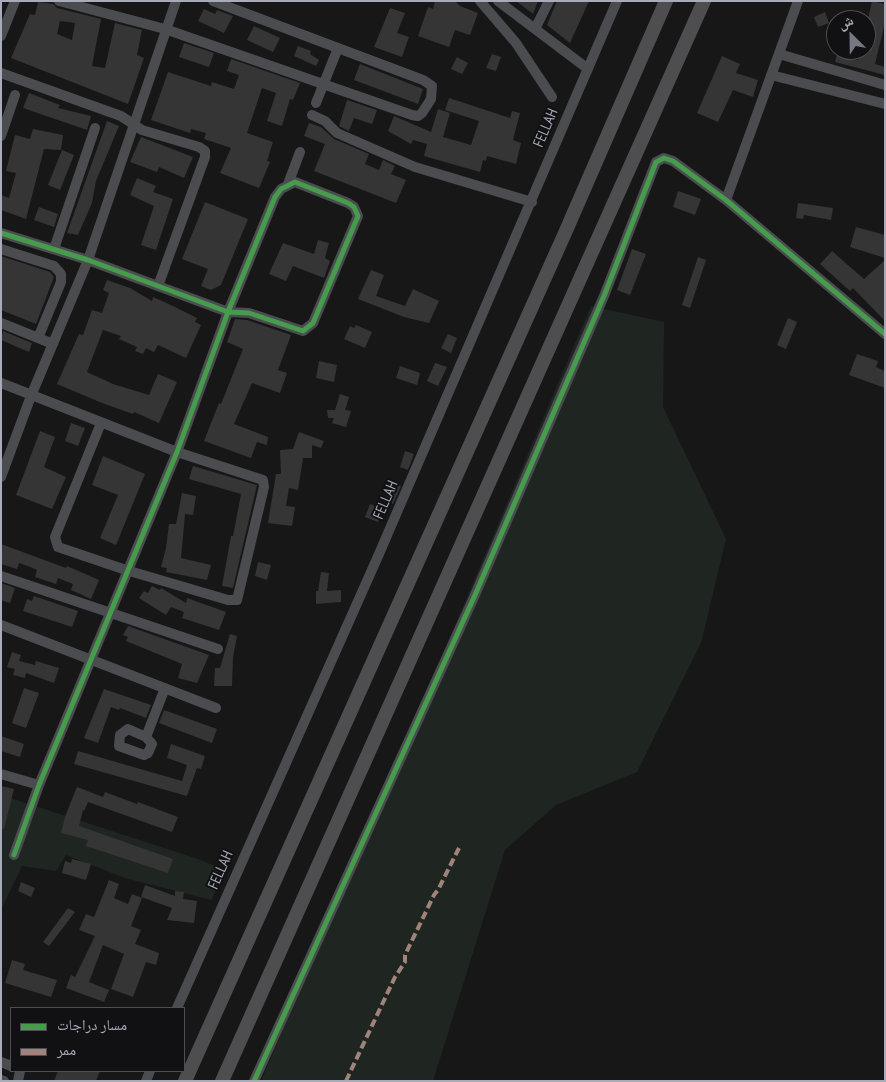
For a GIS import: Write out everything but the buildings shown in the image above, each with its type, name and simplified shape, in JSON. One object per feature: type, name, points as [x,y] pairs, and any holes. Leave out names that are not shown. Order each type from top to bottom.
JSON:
[{"type":"highway","points":[[185,1081],[565,232],[666,1]]},
{"type":"highway","points":[[222,1081],[704,1]]},
{"type":"street","points":[[1,36],[15,1]]},
{"type":"street","points":[[59,1],[165,29],[416,116],[422,113],[431,99],[433,88],[427,82],[213,1]]},
{"type":"street","points":[[1,477],[31,396],[88,260],[176,1]]},
{"type":"street","points":[[480,1],[516,43],[552,97]]},
{"type":"street","points":[[498,1],[588,69]]},
{"type":"street","points":[[535,29],[549,1]]},
{"type":"street","name":"FELLAH","points":[[177,1007],[379,554],[617,1]]},
{"type":"street","points":[[726,200],[798,1]]},
{"type":"street","points":[[316,103],[338,48]]},
{"type":"street","points":[[779,54],[885,85]]},
{"type":"street","points":[[1,73],[120,116],[142,130],[199,147],[206,154],[158,286]]},
{"type":"street","points":[[772,75],[885,104]]},
{"type":"street","points":[[1,136],[16,96]]},
{"type":"street","points":[[312,116],[325,121],[340,135],[415,167],[532,202]]},
{"type":"street","points":[[54,249],[94,128]]},
{"type":"street","points":[[14,855],[39,785],[126,570],[177,452],[228,312],[275,197],[288,184],[300,152]]},
{"type":"street","points":[[254,1081],[479,586],[604,296],[652,168],[660,160],[669,159],[726,200],[885,334]]},
{"type":"street","points":[[1,232],[88,260],[228,312],[249,314],[303,331],[313,322],[358,216],[354,207],[340,200],[304,184],[295,182],[288,184]]},
{"type":"street","points":[[1,248],[54,266],[61,274],[62,282],[38,338]]},
{"type":"street","points":[[1,323],[53,344]]},
{"type":"street","points":[[1,383],[177,452],[263,481],[237,600],[228,600],[61,549],[54,540],[101,423]]},
{"type":"street","points":[[1,576],[218,649]]},
{"type":"street","points":[[1,624],[216,708]]},
{"type":"street","points":[[146,737],[165,688]]},
{"type":"street","points":[[1,774],[39,785]]},
{"type":"shaded area","points":[[591,306],[664,322],[663,407],[726,539],[701,643],[637,772],[556,805],[505,850],[433,1081],[261,1081]]},
{"type":"shaded area","points":[[1,795],[201,860],[226,871],[211,900],[125,878],[66,855],[56,871],[22,866],[1,910]]},
{"type":"marked path","points":[[346,1081],[395,977],[405,962],[405,955],[434,895],[459,848]]},
{"type":"cycle path","points":[[254,1081],[475,595],[604,296],[656,162],[664,158],[673,161],[726,200],[885,334]]},
{"type":"cycle path","points":[[1,233],[88,260],[228,312],[249,313],[303,331],[313,323],[358,216],[354,207],[348,203],[295,182],[281,189],[275,197],[228,312],[177,452],[39,785],[14,855]]}]
